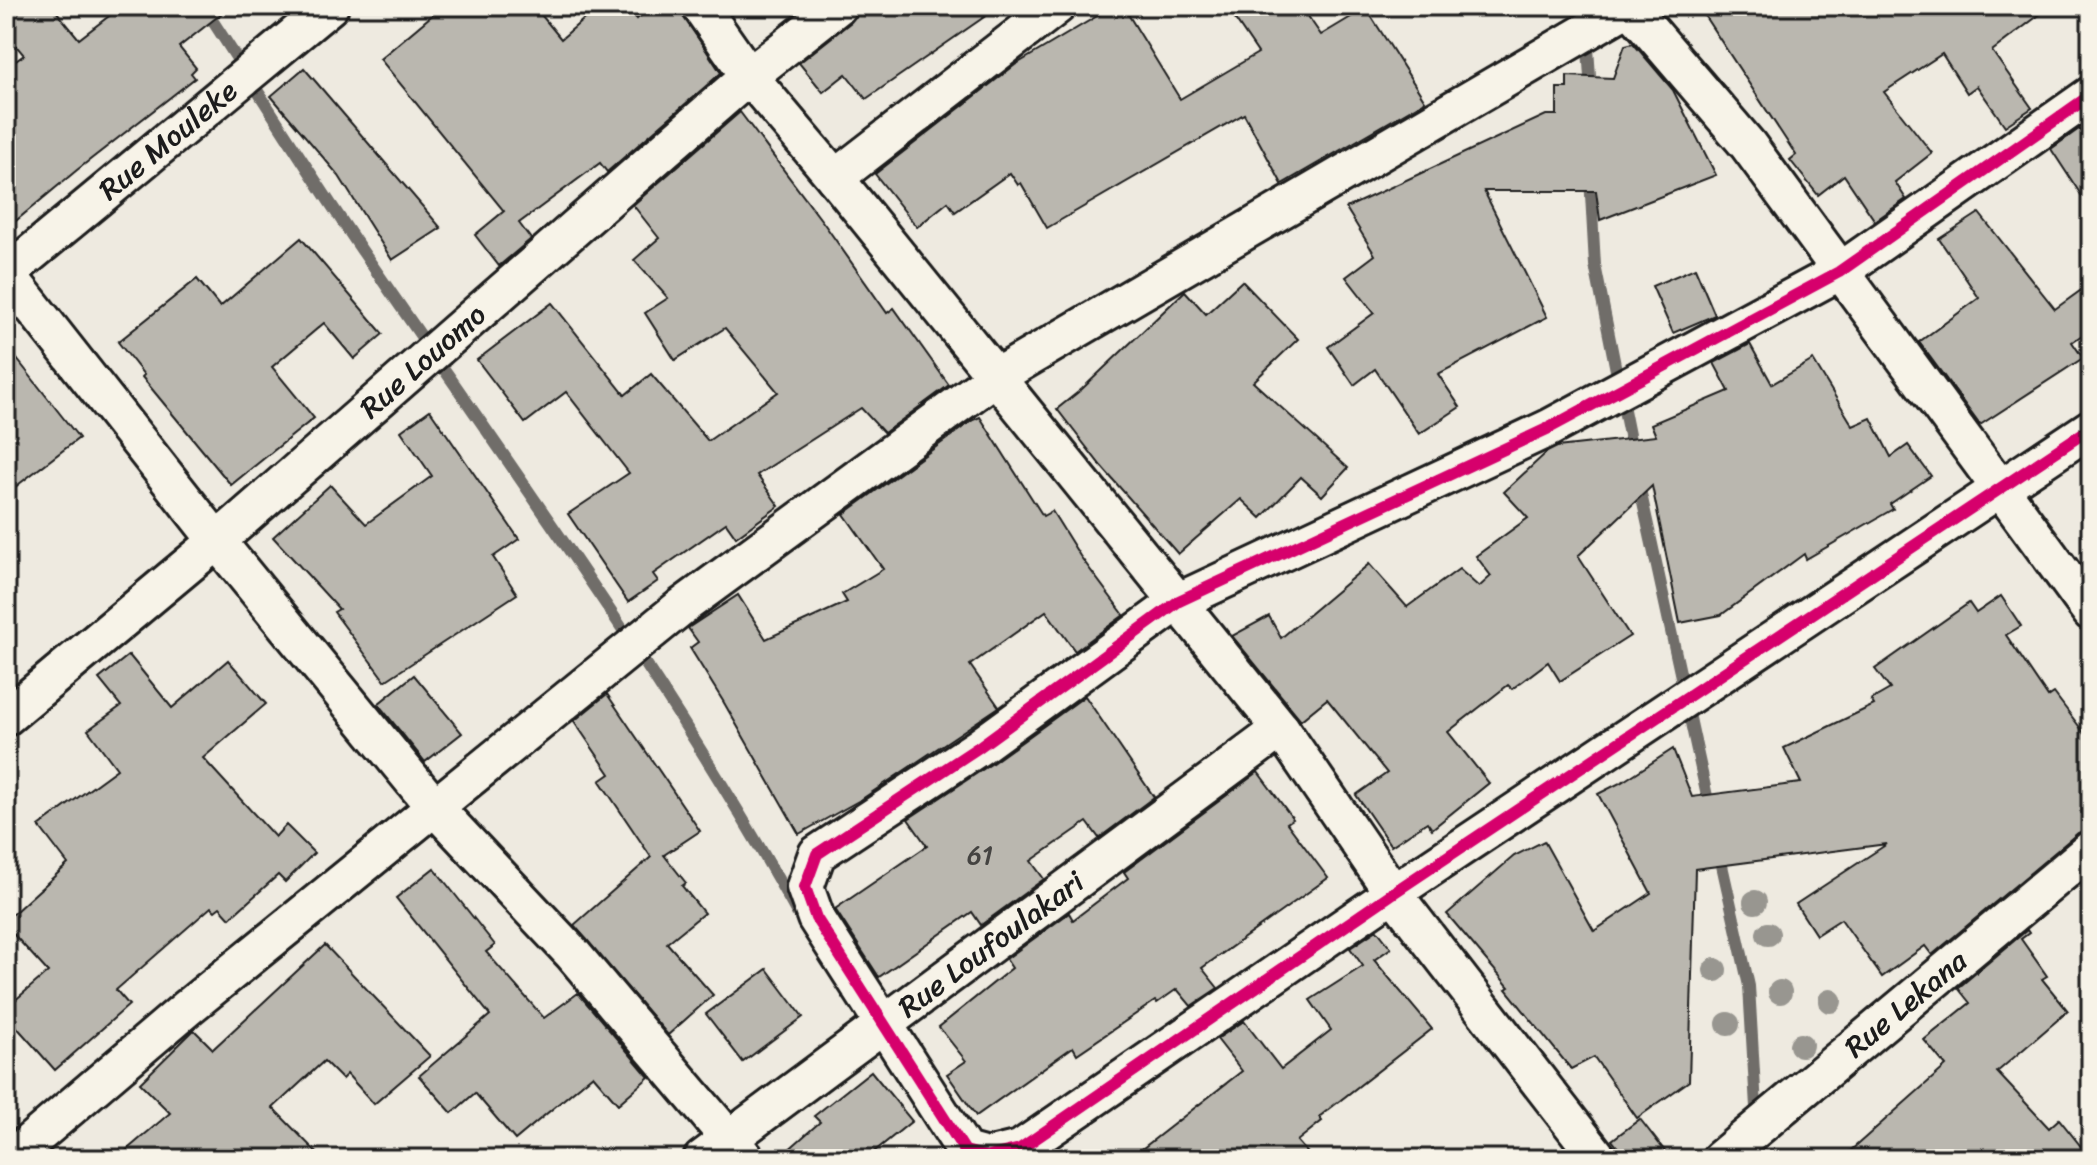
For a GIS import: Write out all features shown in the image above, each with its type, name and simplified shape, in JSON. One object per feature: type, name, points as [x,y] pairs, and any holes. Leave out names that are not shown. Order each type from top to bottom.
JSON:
[{"type":"street","name":"Rue Mouleke","points":[[6,274],[330,6]]},
{"type":"street","points":[[700,6],[749,76],[1281,729],[1393,893],[1599,1159]]},
{"type":"street","name":"Rue Louomo","points":[[6,717],[217,541],[749,76],[838,6]]},
{"type":"street","points":[[835,178],[1057,6]]},
{"type":"street","points":[[10,1159],[186,1009],[680,608],[994,378],[1630,6],[1748,145],[2091,612]]},
{"type":"street","points":[[2091,95],[1839,272],[1549,428],[1179,601],[979,747],[817,854],[805,887],[816,918],[881,1025],[965,1151],[987,1157],[1020,1149],[1393,893],[2091,428]]},
{"type":"street","points":[[6,274],[217,541],[436,809],[572,953],[726,1152]]},
{"type":"street","name":"Rue Loufoulakari","points":[[726,1152],[881,1025],[1281,729]]},
{"type":"street","name":"Rue Lekana","points":[[1720,1159],[2091,849]]},
{"type":"building","points":[[6,6],[52,6],[79,39],[122,6],[231,6],[179,47],[196,68],[191,73],[195,78],[6,229],[6,68],[24,55],[6,34]]},
{"type":"building","points":[[443,6],[534,6],[561,39],[599,6],[626,6],[637,19],[652,6],[677,6],[721,73],[607,172],[600,163],[519,223],[531,239],[499,266],[475,235],[504,211],[380,59]]},
{"type":"building","points":[[864,6],[1000,6],[866,99],[846,74],[823,92],[799,63],[851,22]]},
{"type":"building","points":[[1114,6],[1123,6],[1180,99],[1258,53],[1226,6],[1301,6],[1321,35],[1366,8],[1425,101],[1282,184],[1244,114],[1047,228],[1021,183],[1018,185],[1010,173],[955,212],[948,202],[917,227],[875,174],[1015,65]]},
{"type":"building","points":[[1698,6],[2051,6],[1992,51],[2032,108],[2005,126],[1977,86],[1967,93],[1942,54],[1884,92],[1932,153],[1895,182],[1906,199],[1875,221],[1844,175],[1818,195],[1790,160],[1796,155]]},
{"type":"building","points":[[1633,43],[1673,90],[1716,175],[1600,220],[1596,191],[1484,191],[1547,317],[1438,374],[1460,407],[1419,434],[1375,369],[1354,385],[1328,347],[1374,313],[1346,277],[1375,255],[1346,208],[1546,115],[1557,115],[1557,88],[1567,88],[1567,76],[1613,78],[1625,45]]},
{"type":"building","points":[[304,68],[441,228],[392,260],[339,176],[271,96]]},
{"type":"building","points":[[740,112],[887,313],[894,308],[949,385],[884,433],[861,408],[757,475],[779,506],[736,537],[726,523],[653,574],[658,581],[628,602],[568,514],[629,473],[566,392],[525,423],[477,360],[552,303],[625,395],[651,374],[708,441],[778,392],[725,328],[675,360],[645,313],[668,298],[634,260],[659,238],[633,205]]},
{"type":"building","points":[[2079,129],[2091,146],[2091,210],[2051,149]]},
{"type":"building","points":[[1979,213],[2055,309],[2091,283],[2091,329],[2072,342],[2083,358],[1980,425],[1919,342],[1979,298],[1939,239]]},
{"type":"building","points":[[301,238],[383,334],[354,359],[324,323],[272,367],[314,418],[231,485],[142,377],[144,375],[118,342],[197,279],[220,307]]},
{"type":"building","points":[[1695,268],[1715,315],[1673,333],[1652,286]]},
{"type":"building","points":[[1242,281],[1298,339],[1253,382],[1348,468],[1322,496],[1301,477],[1261,518],[1241,499],[1178,554],[1101,466],[1057,409],[1185,291],[1206,314]]},
{"type":"building","points":[[1750,344],[1772,384],[1813,360],[1853,426],[1871,418],[1891,457],[1908,445],[1931,476],[1890,504],[1893,509],[1806,559],[1804,554],[1721,615],[1680,623],[1652,486],[1578,556],[1630,636],[1560,681],[1548,662],[1512,689],[1508,685],[1448,732],[1489,783],[1432,829],[1427,822],[1391,846],[1356,795],[1387,773],[1327,699],[1301,720],[1232,636],[1269,616],[1281,638],[1369,564],[1407,607],[1459,569],[1479,587],[1491,576],[1476,556],[1528,518],[1504,492],[1547,452],[1557,447],[1656,436],[1651,424],[1729,391],[1714,363]]},
{"type":"building","points":[[6,345],[79,438],[6,494]]},
{"type":"building","points":[[430,410],[519,539],[493,557],[517,594],[385,681],[334,612],[339,609],[273,537],[330,485],[366,524],[432,476],[401,431]]},
{"type":"building","points":[[980,417],[1043,516],[1052,511],[1080,556],[1124,615],[1075,651],[1046,611],[970,665],[999,707],[862,799],[799,834],[690,648],[698,642],[688,628],[738,595],[766,639],[847,602],[842,594],[883,569],[844,514]]},
{"type":"building","points":[[2001,596],[2021,626],[2006,635],[2048,697],[2054,693],[2091,742],[2091,829],[2078,833],[1932,955],[1925,946],[1882,977],[1841,919],[1816,935],[1796,904],[1887,844],[1695,869],[1689,1081],[1637,1118],[1594,1057],[1571,1069],[1506,989],[1509,987],[1447,914],[1514,856],[1544,841],[1594,931],[1651,893],[1598,794],[1673,749],[1692,797],[1801,783],[1784,748],[1874,705],[1871,700],[1890,689],[1875,669],[1969,603],[1976,613]]},
{"type":"building","points":[[129,655],[172,708],[228,660],[266,704],[203,758],[275,837],[286,825],[314,853],[285,882],[278,875],[230,918],[220,907],[215,911],[211,907],[116,990],[129,1005],[55,1070],[6,1015],[6,1008],[48,972],[6,926],[6,920],[68,864],[39,826],[117,769],[88,730],[121,706],[99,679]]},
{"type":"building","points":[[414,675],[462,733],[425,762],[378,704]]},
{"type":"building","points":[[607,694],[700,831],[664,855],[686,883],[682,886],[704,913],[667,943],[713,995],[668,1035],[574,925],[651,857],[600,781],[610,774],[574,721]]},
{"type":"building","points":[[1085,696],[1154,797],[1099,838],[1087,822],[1031,861],[1044,879],[981,925],[972,912],[879,977],[835,909],[927,846],[908,819]]},
{"type":"building","points":[[1258,772],[1293,819],[1287,823],[1328,878],[1202,968],[1218,988],[1191,1006],[1177,989],[1077,1054],[1073,1047],[976,1116],[947,1074],[966,1061],[939,1027],[1012,968],[1006,959],[1069,913],[1073,920],[1128,878],[1124,872]]},
{"type":"building","points":[[434,868],[495,945],[486,952],[544,1018],[578,993],[649,1077],[618,1104],[593,1075],[515,1140],[475,1093],[452,1113],[419,1076],[490,1015],[396,898]]},
{"type":"building","points":[[1377,930],[1391,948],[1374,960],[1432,1029],[1319,1117],[1322,1121],[1297,1141],[1313,1159],[1129,1159],[1242,1071],[1217,1039],[1244,1021],[1281,1069],[1331,1030],[1310,1000],[1363,966],[1350,948]]},
{"type":"building","points":[[2027,930],[2029,933],[2021,939],[2047,976],[2042,979],[2068,1011],[1997,1072],[2049,1128],[2059,1119],[2091,1159],[1841,1159],[1946,1066],[1924,1040],[1970,1003],[1958,988]]},
{"type":"building","points":[[325,945],[430,1056],[374,1104],[347,1074],[342,1079],[324,1061],[273,1108],[323,1159],[116,1159],[170,1113],[140,1083],[194,1030],[213,1049]]},
{"type":"building","points":[[767,969],[803,1017],[743,1062],[706,1014]]},
{"type":"building","points":[[871,1071],[912,1121],[865,1159],[778,1159],[820,1122],[814,1116]]},
{"type":"building","points":[[1640,1119],[1671,1159],[1627,1159],[1612,1140]]},
{"type":"waterway","points":[[203,6],[350,233],[646,665],[749,829],[797,913]]},
{"type":"waterway","points":[[1585,6],[1591,91]]},
{"type":"waterway","points":[[1590,177],[1595,265],[1633,455]]},
{"type":"waterway","points":[[1638,480],[1710,810]]},
{"type":"waterway","points":[[1719,852],[1749,986],[1759,1159]]},
{"type":"cycle path","points":[[2091,95],[1839,272],[1549,428],[1179,601],[979,747],[817,854],[805,887],[816,918],[965,1151],[987,1157],[1020,1149],[1393,893],[2091,428]]}]
